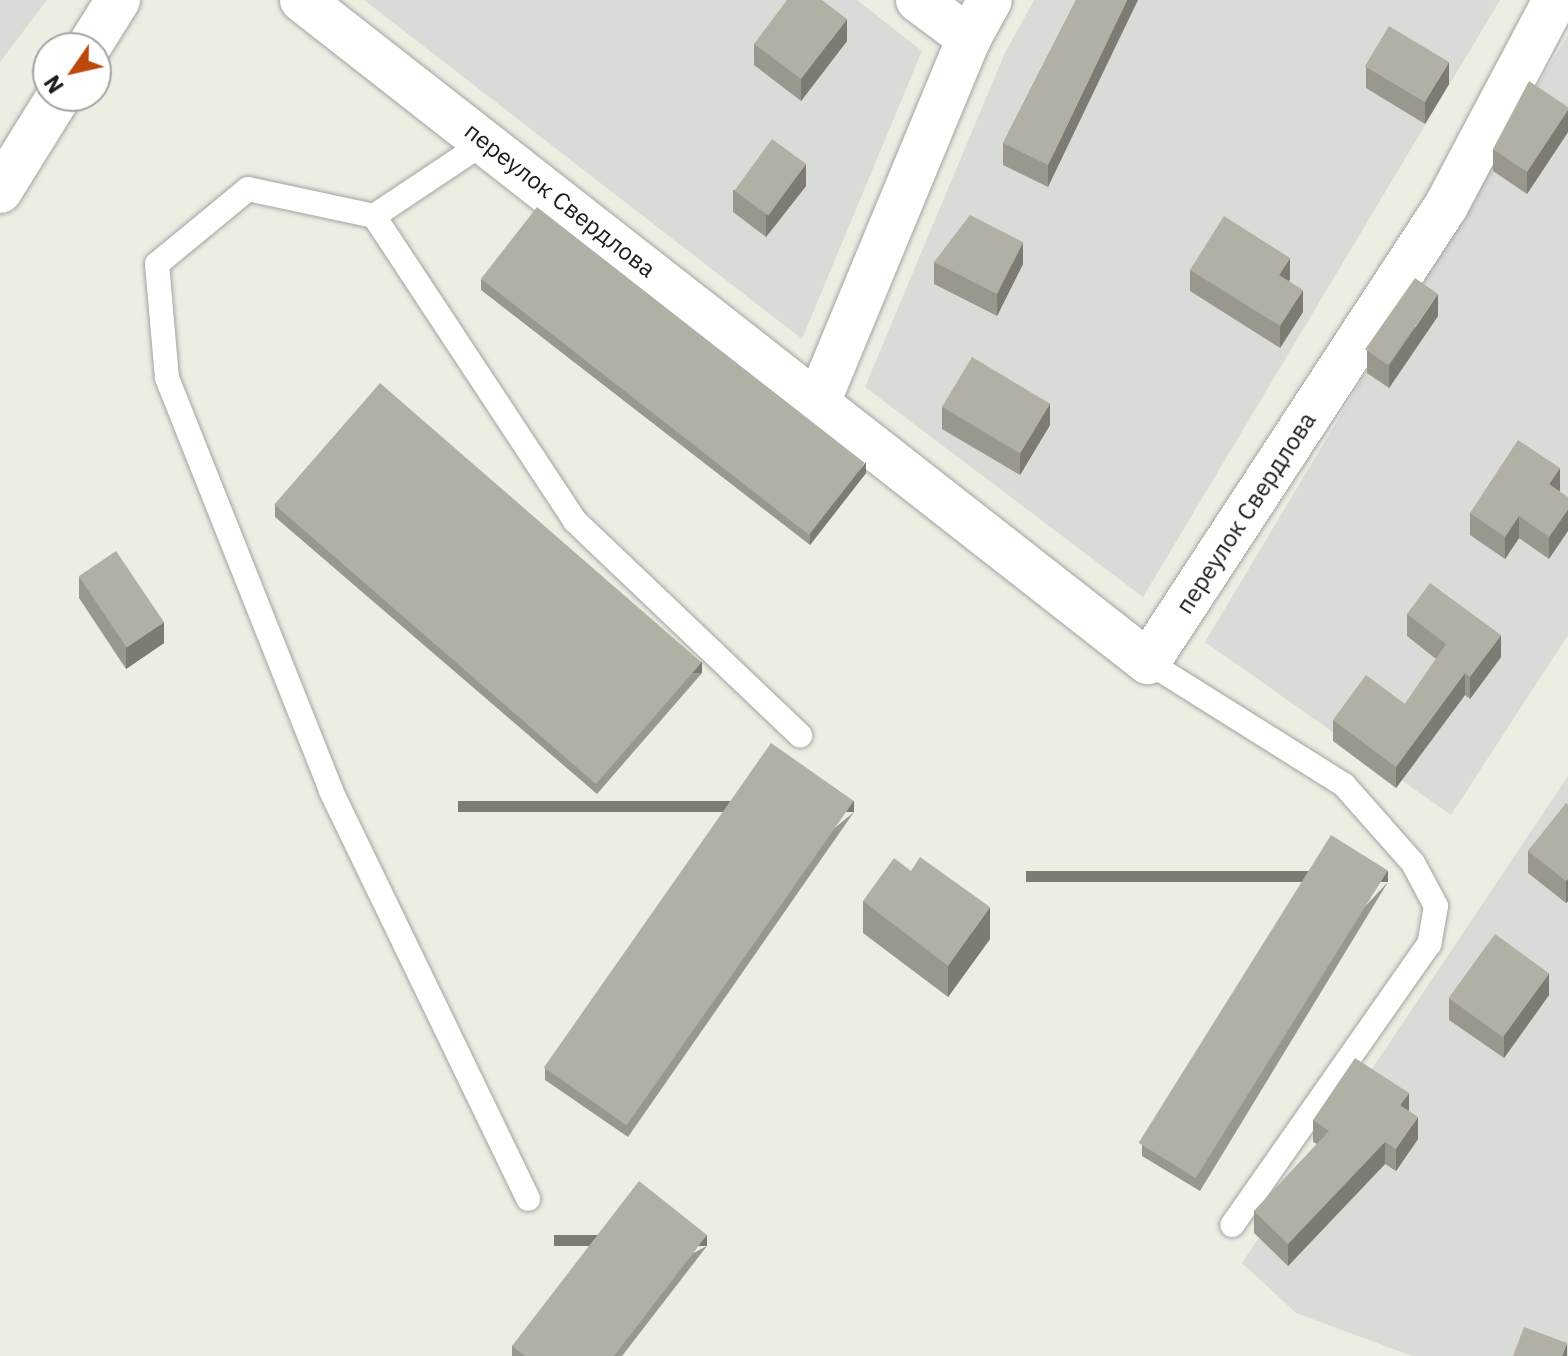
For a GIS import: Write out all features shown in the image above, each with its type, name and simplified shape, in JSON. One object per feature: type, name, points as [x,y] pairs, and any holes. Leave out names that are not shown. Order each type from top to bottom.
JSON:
[{"type":"street","points":[[98,32],[118,0]]},
{"type":"street","name":"переулок Свердлова","points":[[302,0],[819,400],[1148,662],[1446,206],[1555,0]]},
{"type":"street","points":[[918,0],[969,38]]},
{"type":"street","points":[[819,400],[969,38],[990,0]]},
{"type":"street","points":[[0,191],[49,112]]},
{"type":"lane","points":[[374,216],[485,142]]},
{"type":"lane","points":[[528,1199],[331,791],[167,378],[157,264],[248,189],[374,216],[575,521],[800,735]]},
{"type":"lane","points":[[1148,662],[1344,785],[1413,863],[1436,906],[1429,944],[1232,1225]]},
{"type":"shaded area","points":[[0,0],[47,0],[0,62]]},
{"type":"shaded area","points":[[364,0],[857,0],[922,51],[802,339]]},
{"type":"shaded area","points":[[1034,0],[1500,0],[1143,597],[865,387],[1004,55]]},
{"type":"shaded area","points":[[1568,35],[1568,635],[1451,815],[1205,642]]},
{"type":"shaded area","points":[[1568,776],[1568,1356],[1412,1356],[1296,1313],[1242,1263]]},
{"type":"building","points":[[787,0],[822,0],[847,19],[801,79],[754,44]]},
{"type":"building","points":[[1076,0],[1127,0],[1048,165],[1003,143]]},
{"type":"building","points":[[1389,26],[1449,62],[1425,102],[1365,66]]},
{"type":"building","points":[[1529,81],[1568,107],[1568,110],[1527,172],[1493,149]]},
{"type":"building","points":[[772,139],[806,164],[768,215],[734,191]]},
{"type":"building","points":[[537,207],[865,463],[809,535],[481,279]]},
{"type":"building","points":[[970,215],[1023,242],[997,294],[934,262]]},
{"type":"building","points":[[1224,216],[1290,258],[1279,275],[1303,290],[1280,326],[1190,270]]},
{"type":"building","points":[[1415,278],[1438,294],[1388,365],[1365,349]]},
{"type":"building","points":[[972,357],[1050,404],[1020,454],[942,407]]},
{"type":"building","points":[[380,383],[702,662],[596,784],[274,505]]},
{"type":"building","points":[[1518,440],[1560,468],[1549,484],[1568,497],[1568,509],[1549,537],[1519,516],[1505,537],[1470,513]]},
{"type":"building","points":[[116,551],[164,622],[127,647],[79,576]]},
{"type":"building","points":[[1430,583],[1501,635],[1470,677],[1465,673],[1396,767],[1333,720],[1366,675],[1405,704],[1446,644],[1407,614]]},
{"type":"building","points":[[771,743],[854,801],[627,1125],[544,1067]]},
{"type":"building","points":[[1566,803],[1568,879],[1566,881],[1528,851]]},
{"type":"building","points":[[1331,835],[1388,871],[1195,1178],[1139,1143]]},
{"type":"building","points":[[920,857],[990,907],[948,966],[863,901],[894,858],[911,871]]},
{"type":"building","points":[[1495,934],[1549,973],[1503,1037],[1449,998]]},
{"type":"building","points":[[1355,1058],[1409,1093],[1400,1105],[1418,1117],[1396,1149],[1385,1142],[1288,1244],[1254,1211],[1329,1131],[1313,1120]]},
{"type":"building","points":[[639,1181],[707,1235],[614,1356],[525,1356],[512,1346]]},
{"type":"building","points":[[1524,1327],[1567,1343],[1562,1356],[1513,1356]]}]
